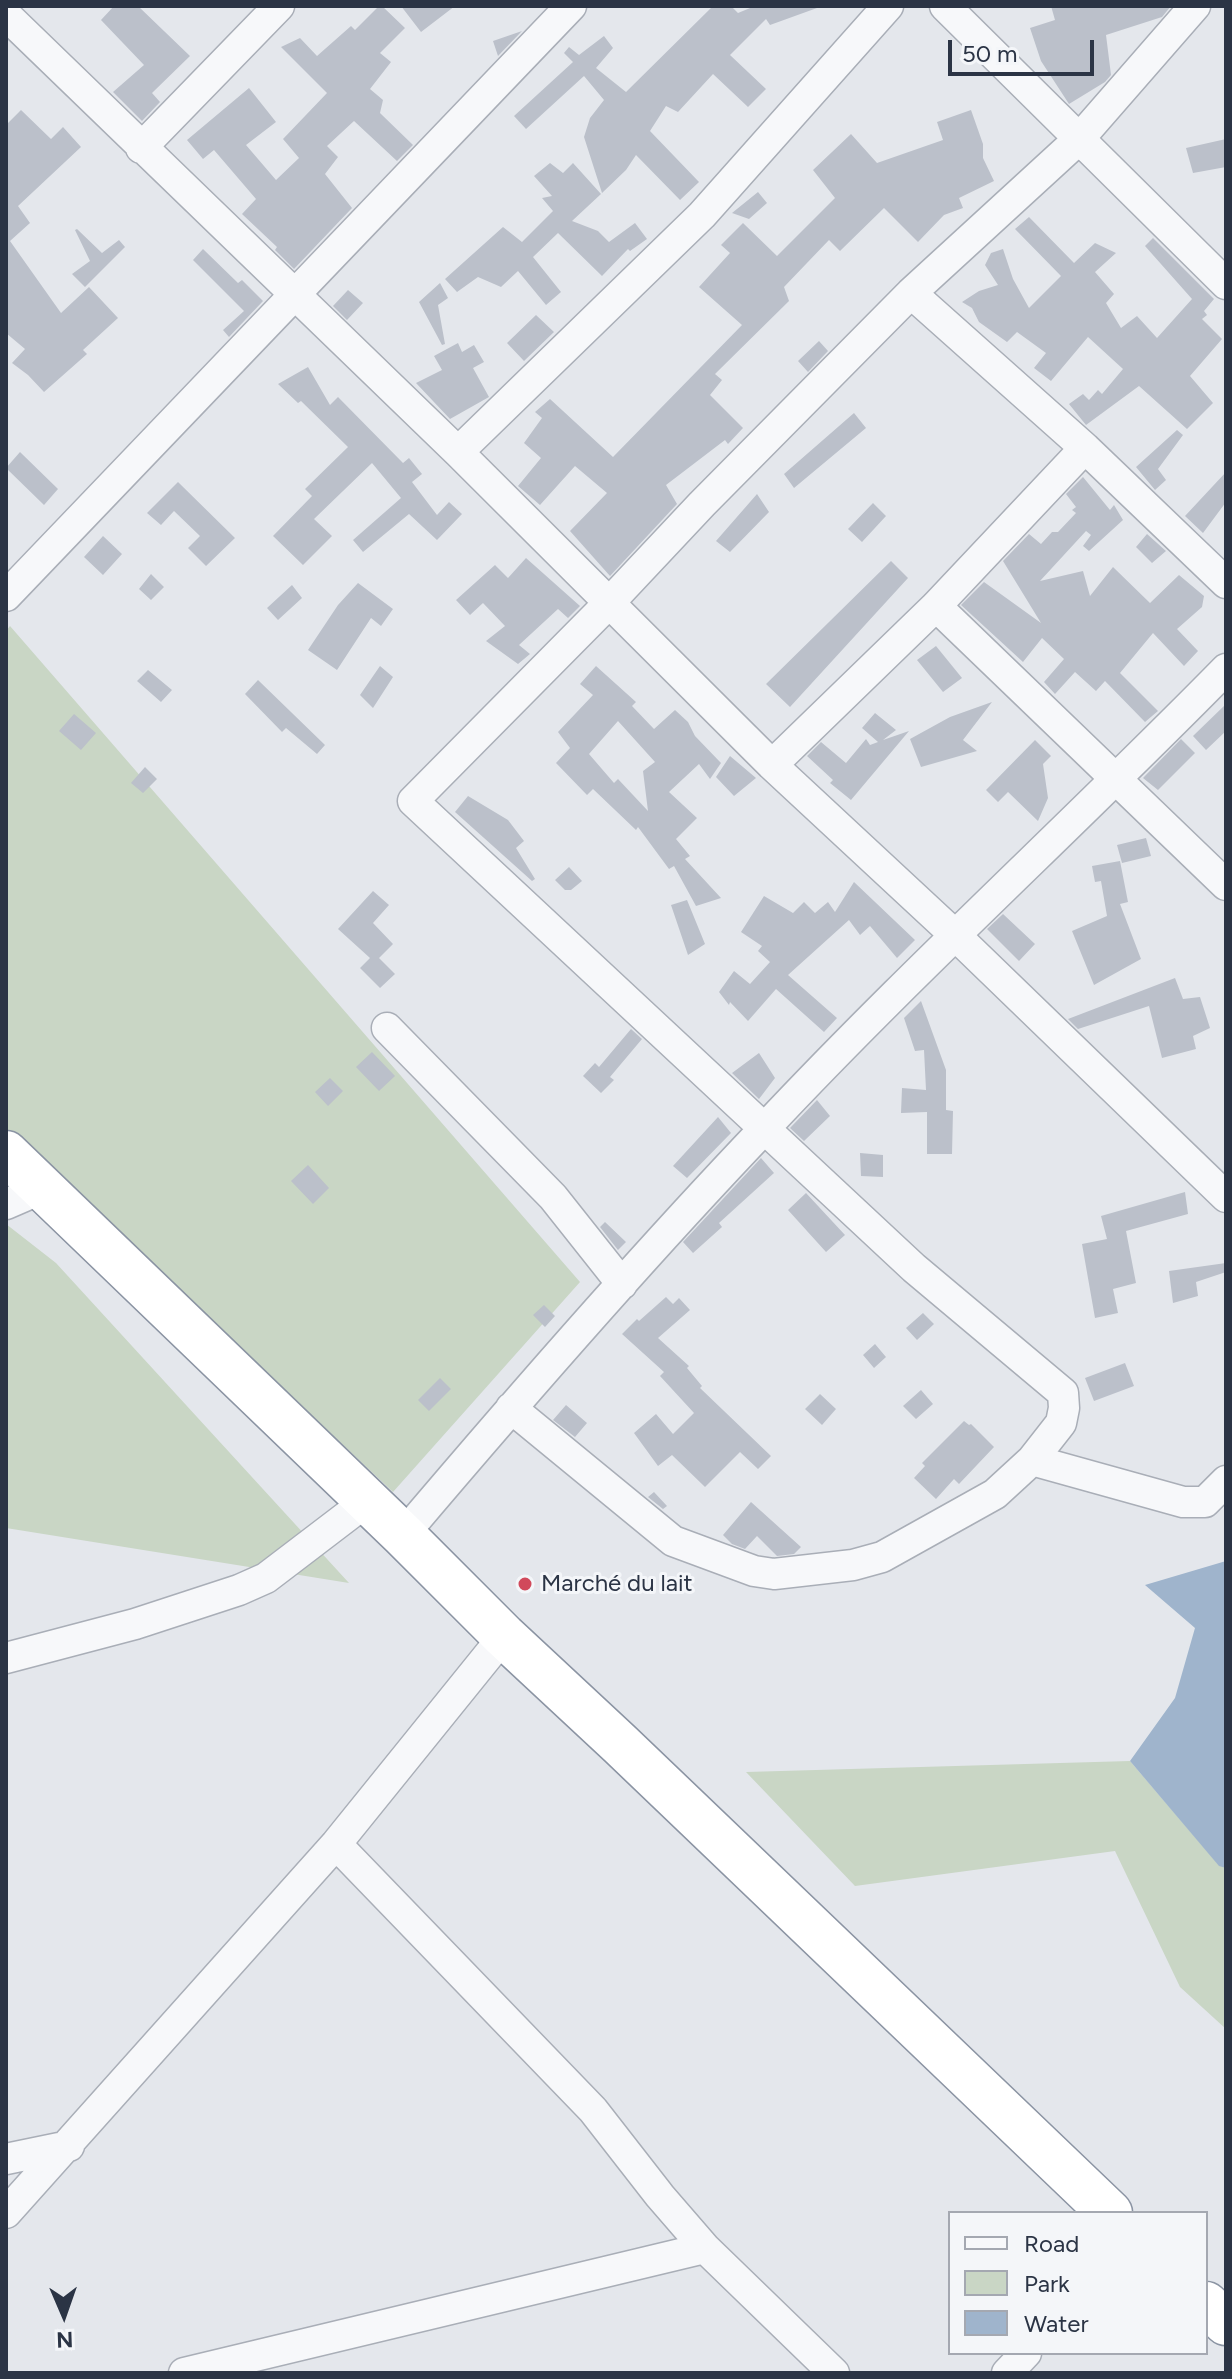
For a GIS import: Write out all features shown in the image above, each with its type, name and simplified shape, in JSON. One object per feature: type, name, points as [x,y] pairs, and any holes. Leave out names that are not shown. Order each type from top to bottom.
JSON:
[{"type":"highway","points":[[6,1153],[24,1196],[367,1501],[504,1636],[1108,2211]]},
{"type":"highway","points":[[1208,2306],[1226,2323]]},
{"type":"street","points":[[141,148],[279,6]]},
{"type":"street","points":[[6,596],[571,6]]},
{"type":"street","points":[[458,452],[702,215],[888,6]]},
{"type":"street","points":[[945,6],[1226,284]]},
{"type":"street","points":[[511,1408],[673,1541],[754,1571],[774,1574],[853,1565],[882,1557],[995,1494],[1032,1460],[1061,1423],[1063,1393],[914,1268],[413,801],[911,293],[1079,139],[1195,6]]},
{"type":"street","points":[[6,15],[458,452],[772,765],[955,935],[1226,1197]]},
{"type":"street","points":[[911,293],[1085,448],[1226,583]]},
{"type":"street","points":[[772,765],[936,606],[1085,448]]},
{"type":"street","points":[[936,606],[1226,885]]},
{"type":"street","points":[[403,1535],[511,1408],[764,1128],[1226,669]]},
{"type":"street","points":[[387,1028],[553,1197],[622,1284]]},
{"type":"street","points":[[1032,1460],[1183,1502],[1205,1502],[1226,1481]]},
{"type":"street","points":[[6,1658],[135,1624],[239,1590],[266,1578],[367,1501]]},
{"type":"street","points":[[6,2213],[336,1844],[504,1636]]},
{"type":"street","points":[[336,1844],[593,2110],[705,2248],[834,2373]]},
{"type":"street","points":[[6,2159],[69,2146]]},
{"type":"street","points":[[184,2373],[705,2248]]},
{"type":"street","points":[[1007,2373],[1024,2355]]},
{"type":"green space","points":[[10,626],[580,1282],[393,1492],[6,1128],[6,631]]},
{"type":"green space","points":[[6,1224],[56,1263],[349,1583],[6,1528]]},
{"type":"green space","points":[[1130,1761],[1219,1865],[1226,1868],[1226,2029],[1180,1987],[1115,1851],[855,1886],[746,1772]]},
{"type":"water","points":[[1226,1561],[1226,1868],[1219,1866],[1130,1761],[1175,1698],[1195,1628],[1145,1585]]},
{"type":"building","points":[[114,6],[138,6],[190,56],[152,93],[160,102],[142,121],[113,92],[144,65],[101,20]]},
{"type":"building","points":[[379,6],[405,28],[380,53],[391,62],[370,89],[383,100],[380,113],[413,145],[397,161],[354,121],[327,146],[338,157],[325,174],[352,208],[294,269],[275,250],[277,247],[242,214],[256,199],[214,150],[203,159],[187,140],[249,88],[276,122],[246,145],[276,180],[299,158],[283,139],[327,93],[281,47],[300,38],[317,56],[351,26],[355,30]]},
{"type":"building","points":[[401,6],[455,6],[421,32]]},
{"type":"building","points":[[713,6],[731,6],[738,13],[755,6],[817,8],[770,25],[766,19],[730,55],[766,89],[748,107],[713,74],[678,112],[666,106],[650,131],[699,182],[680,200],[636,155],[626,170],[602,193],[584,137],[590,118],[604,100],[584,76],[526,129],[514,116],[573,62],[564,53],[569,47],[579,55],[604,36],[613,48],[596,68],[626,92]]},
{"type":"building","points":[[1051,6],[1171,6],[1162,17],[1106,35],[1111,75],[1069,104],[1041,61],[1030,28],[1055,20]]},
{"type":"building","points":[[522,31],[498,56],[493,41]]},
{"type":"building","points":[[21,110],[51,139],[63,127],[81,147],[18,206],[30,223],[10,241],[61,313],[89,287],[118,318],[83,350],[87,354],[44,392],[12,363],[25,349],[6,333],[6,125]]},
{"type":"building","points":[[971,110],[983,144],[983,158],[994,181],[959,198],[963,208],[944,215],[918,242],[884,208],[840,251],[829,240],[784,287],[789,301],[715,374],[722,380],[710,395],[743,428],[728,444],[725,440],[666,485],[677,504],[610,576],[570,531],[607,493],[575,466],[540,505],[518,486],[541,458],[524,443],[542,418],[535,412],[550,399],[613,457],[742,325],[699,287],[730,253],[721,245],[743,223],[777,256],[835,198],[813,170],[851,134],[877,163],[943,140],[937,122]]},
{"type":"building","points":[[1226,139],[1226,167],[1193,173],[1186,148]]},
{"type":"building","points":[[550,163],[563,173],[573,163],[601,194],[572,221],[598,231],[609,242],[635,223],[647,239],[630,251],[628,249],[602,276],[558,233],[533,257],[561,292],[546,305],[518,271],[501,287],[478,277],[457,292],[445,279],[503,227],[522,242],[553,211],[542,198],[552,196],[534,176]]},
{"type":"building","points":[[758,192],[767,203],[749,219],[732,213]]},
{"type":"building","points":[[1029,217],[1074,263],[1095,243],[1116,253],[1095,272],[1114,294],[1106,303],[1121,328],[1137,316],[1157,338],[1192,299],[1145,246],[1153,238],[1214,299],[1204,311],[1207,315],[1202,319],[1222,339],[1190,376],[1213,403],[1187,429],[1139,386],[1086,425],[1069,404],[1083,394],[1089,400],[1098,390],[1102,394],[1123,369],[1088,337],[1051,381],[1034,368],[1046,353],[1017,332],[1007,342],[979,322],[972,308],[962,302],[979,291],[998,285],[985,265],[991,253],[1003,249],[1013,279],[1029,308],[1061,276],[1015,229]]},
{"type":"building","points":[[77,229],[102,253],[119,240],[125,247],[85,287],[72,274],[90,261]]},
{"type":"building","points":[[203,249],[238,283],[242,280],[263,301],[229,337],[223,330],[244,311],[193,260]]},
{"type":"building","points":[[440,283],[448,298],[438,305],[445,344],[442,345],[419,302]]},
{"type":"building","points":[[348,290],[363,303],[347,320],[333,306]]},
{"type":"building","points":[[536,315],[554,332],[524,361],[507,343]]},
{"type":"building","points":[[819,341],[828,351],[808,372],[798,361]]},
{"type":"building","points":[[458,343],[462,352],[474,345],[484,362],[473,368],[489,397],[450,419],[416,383],[442,370],[434,356]]},
{"type":"building","points":[[308,367],[330,405],[338,397],[403,463],[409,458],[422,474],[412,482],[437,515],[449,502],[462,514],[437,540],[409,514],[363,552],[353,540],[401,498],[372,463],[314,519],[332,536],[303,565],[273,536],[312,496],[305,489],[348,447],[301,401],[298,403],[278,384]]},
{"type":"building","points":[[854,413],[866,428],[794,488],[784,474]]},
{"type":"building","points":[[1177,430],[1183,435],[1158,469],[1166,480],[1155,490],[1136,467]]},
{"type":"building","points":[[20,452],[58,489],[44,505],[6,468]]},
{"type":"building","points":[[1226,472],[1226,502],[1203,533],[1185,516]]},
{"type":"building","points":[[1083,477],[1110,510],[1114,505],[1123,520],[1089,551],[1083,546],[1091,535],[1086,531],[1040,581],[1083,571],[1090,596],[1113,567],[1150,603],[1179,575],[1204,596],[1202,607],[1177,629],[1198,651],[1184,666],[1153,633],[1120,673],[1158,711],[1145,722],[1105,681],[1096,691],[1075,672],[1055,694],[1044,682],[1064,659],[1042,638],[1023,662],[961,605],[984,582],[1041,623],[1003,561],[1029,534],[1041,544],[1052,532],[1058,532],[1076,513],[1072,510],[1076,507],[1066,494]]},
{"type":"building","points":[[178,482],[235,538],[206,566],[188,548],[200,536],[174,511],[161,525],[147,513]]},
{"type":"building","points":[[757,494],[769,512],[730,552],[716,541]]},
{"type":"building","points":[[873,503],[886,516],[862,542],[848,529]]},
{"type":"building","points":[[1147,534],[1166,551],[1152,563],[1136,547]]},
{"type":"building","points":[[103,536],[122,554],[103,575],[84,557]]},
{"type":"building","points":[[526,558],[580,606],[568,618],[558,609],[519,645],[530,654],[518,664],[486,641],[505,626],[483,603],[470,615],[456,600],[495,565],[508,578]]},
{"type":"building","points":[[891,561],[908,578],[790,707],[766,684]]},
{"type":"building","points":[[151,574],[164,587],[151,600],[139,589]]},
{"type":"building","points":[[358,583],[393,609],[381,626],[371,618],[337,670],[308,650],[338,605]]},
{"type":"building","points":[[292,585],[302,598],[278,620],[267,608]]},
{"type":"building","points":[[936,646],[962,678],[943,692],[917,660]]},
{"type":"building","points":[[380,666],[393,677],[373,708],[360,695]]},
{"type":"building","points":[[596,666],[636,702],[632,706],[654,729],[675,710],[721,763],[710,779],[699,764],[669,792],[697,818],[676,839],[690,856],[685,859],[721,898],[696,906],[674,866],[669,869],[638,827],[636,830],[593,789],[587,795],[556,763],[570,748],[558,732],[593,695],[580,684]],"holes":[[[618,721],[655,762],[643,771],[648,811],[618,779],[614,783],[589,754]]]},
{"type":"building","points":[[148,670],[172,690],[161,702],[137,681]]},
{"type":"building","points":[[258,680],[325,745],[317,754],[286,728],[282,732],[245,694]]},
{"type":"building","points":[[992,702],[963,740],[977,751],[921,767],[910,739],[950,717]]},
{"type":"building","points":[[1226,704],[1226,731],[1206,750],[1193,736]]},
{"type":"building","points":[[875,713],[896,730],[883,740],[909,731],[851,800],[830,783],[833,780],[807,756],[821,742],[846,763],[866,739],[870,745],[878,742],[862,728]]},
{"type":"building","points":[[74,714],[96,733],[81,750],[59,731]]},
{"type":"building","points":[[1181,739],[1195,753],[1158,790],[1143,778]]},
{"type":"building","points":[[1035,740],[1051,756],[1043,764],[1048,798],[1038,821],[1008,792],[998,802],[986,790]]},
{"type":"building","points":[[730,756],[756,778],[734,796],[716,777]]},
{"type":"building","points":[[145,767],[157,779],[143,793],[131,783]]},
{"type":"building","points":[[468,796],[508,820],[524,841],[516,848],[535,879],[532,881],[455,812]]},
{"type":"building","points":[[1146,838],[1151,856],[1122,863],[1117,845]]},
{"type":"building","points":[[1120,861],[1128,902],[1120,904],[1141,959],[1094,985],[1072,931],[1107,916],[1101,881],[1095,882],[1092,866]]},
{"type":"building","points":[[569,867],[582,881],[571,890],[565,890],[555,880]]},
{"type":"building","points":[[854,882],[915,940],[897,958],[870,926],[860,935],[849,920],[788,975],[837,1018],[824,1032],[776,989],[748,1021],[730,1002],[729,1005],[719,992],[734,971],[750,984],[770,962],[758,951],[762,946],[741,932],[764,896],[793,913],[804,902],[815,913],[828,902],[835,912]]},
{"type":"building","points":[[373,891],[389,905],[373,923],[393,944],[379,958],[395,974],[380,988],[360,968],[370,958],[338,929]]},
{"type":"building","points":[[687,900],[705,944],[688,955],[671,905]]},
{"type":"building","points":[[1003,914],[1035,944],[1019,961],[987,929]]},
{"type":"building","points":[[1175,978],[1183,999],[1200,997],[1210,1028],[1193,1036],[1196,1049],[1162,1058],[1149,1006],[1078,1029],[1068,1019]]},
{"type":"building","points":[[921,1001],[946,1070],[946,1110],[953,1111],[952,1154],[927,1154],[927,1112],[901,1113],[902,1088],[926,1090],[924,1050],[915,1051],[904,1018]]},
{"type":"building","points":[[631,1029],[642,1039],[610,1077],[614,1080],[601,1093],[583,1076],[595,1063],[599,1067]]},
{"type":"building","points":[[372,1052],[395,1076],[379,1091],[356,1067]]},
{"type":"building","points":[[759,1053],[775,1078],[759,1099],[732,1073]]},
{"type":"building","points":[[330,1078],[343,1091],[328,1106],[315,1092]]},
{"type":"building","points":[[817,1100],[830,1116],[804,1141],[790,1128]]},
{"type":"building","points":[[718,1117],[731,1133],[687,1178],[673,1166]]},
{"type":"building","points":[[860,1153],[883,1155],[883,1177],[861,1176]]},
{"type":"building","points":[[761,1158],[774,1173],[719,1223],[722,1227],[693,1253],[683,1242]]},
{"type":"building","points":[[308,1165],[329,1188],[313,1204],[291,1181]]},
{"type":"building","points":[[1185,1192],[1188,1214],[1126,1231],[1136,1283],[1113,1289],[1118,1313],[1095,1318],[1082,1244],[1107,1239],[1101,1216]]},
{"type":"building","points":[[806,1193],[845,1235],[826,1252],[788,1210]]},
{"type":"building","points":[[605,1222],[626,1242],[618,1250],[600,1227]]},
{"type":"building","points":[[1226,1263],[1226,1272],[1196,1282],[1198,1296],[1173,1303],[1169,1271]]},
{"type":"building","points":[[666,1297],[673,1304],[679,1298],[690,1310],[658,1338],[689,1366],[687,1368],[702,1386],[700,1388],[771,1456],[758,1469],[740,1452],[705,1487],[672,1455],[658,1466],[634,1433],[656,1414],[673,1434],[694,1413],[660,1376],[664,1372],[622,1334]]},
{"type":"building","points":[[544,1305],[555,1316],[545,1327],[533,1315]]},
{"type":"building","points":[[923,1313],[934,1324],[917,1340],[906,1328]]},
{"type":"building","points":[[875,1344],[886,1357],[874,1368],[863,1355]]},
{"type":"building","points":[[1125,1363],[1134,1386],[1094,1401],[1085,1378]]},
{"type":"building","points":[[440,1378],[451,1389],[429,1411],[418,1400]]},
{"type":"building","points":[[921,1390],[933,1404],[916,1419],[903,1406]]},
{"type":"building","points":[[820,1394],[836,1409],[822,1425],[805,1409]]},
{"type":"building","points":[[566,1405],[587,1423],[575,1437],[553,1420]]},
{"type":"building","points":[[964,1421],[994,1447],[959,1484],[954,1479],[936,1499],[914,1478],[925,1466],[922,1463]]},
{"type":"building","points":[[654,1492],[667,1506],[663,1509],[648,1497]]},
{"type":"building","points":[[751,1502],[801,1547],[794,1554],[777,1556],[757,1536],[745,1549],[732,1544],[723,1535]]},
{"type":"place","name":"Marché du lait","points":[[525,1584]]}]
